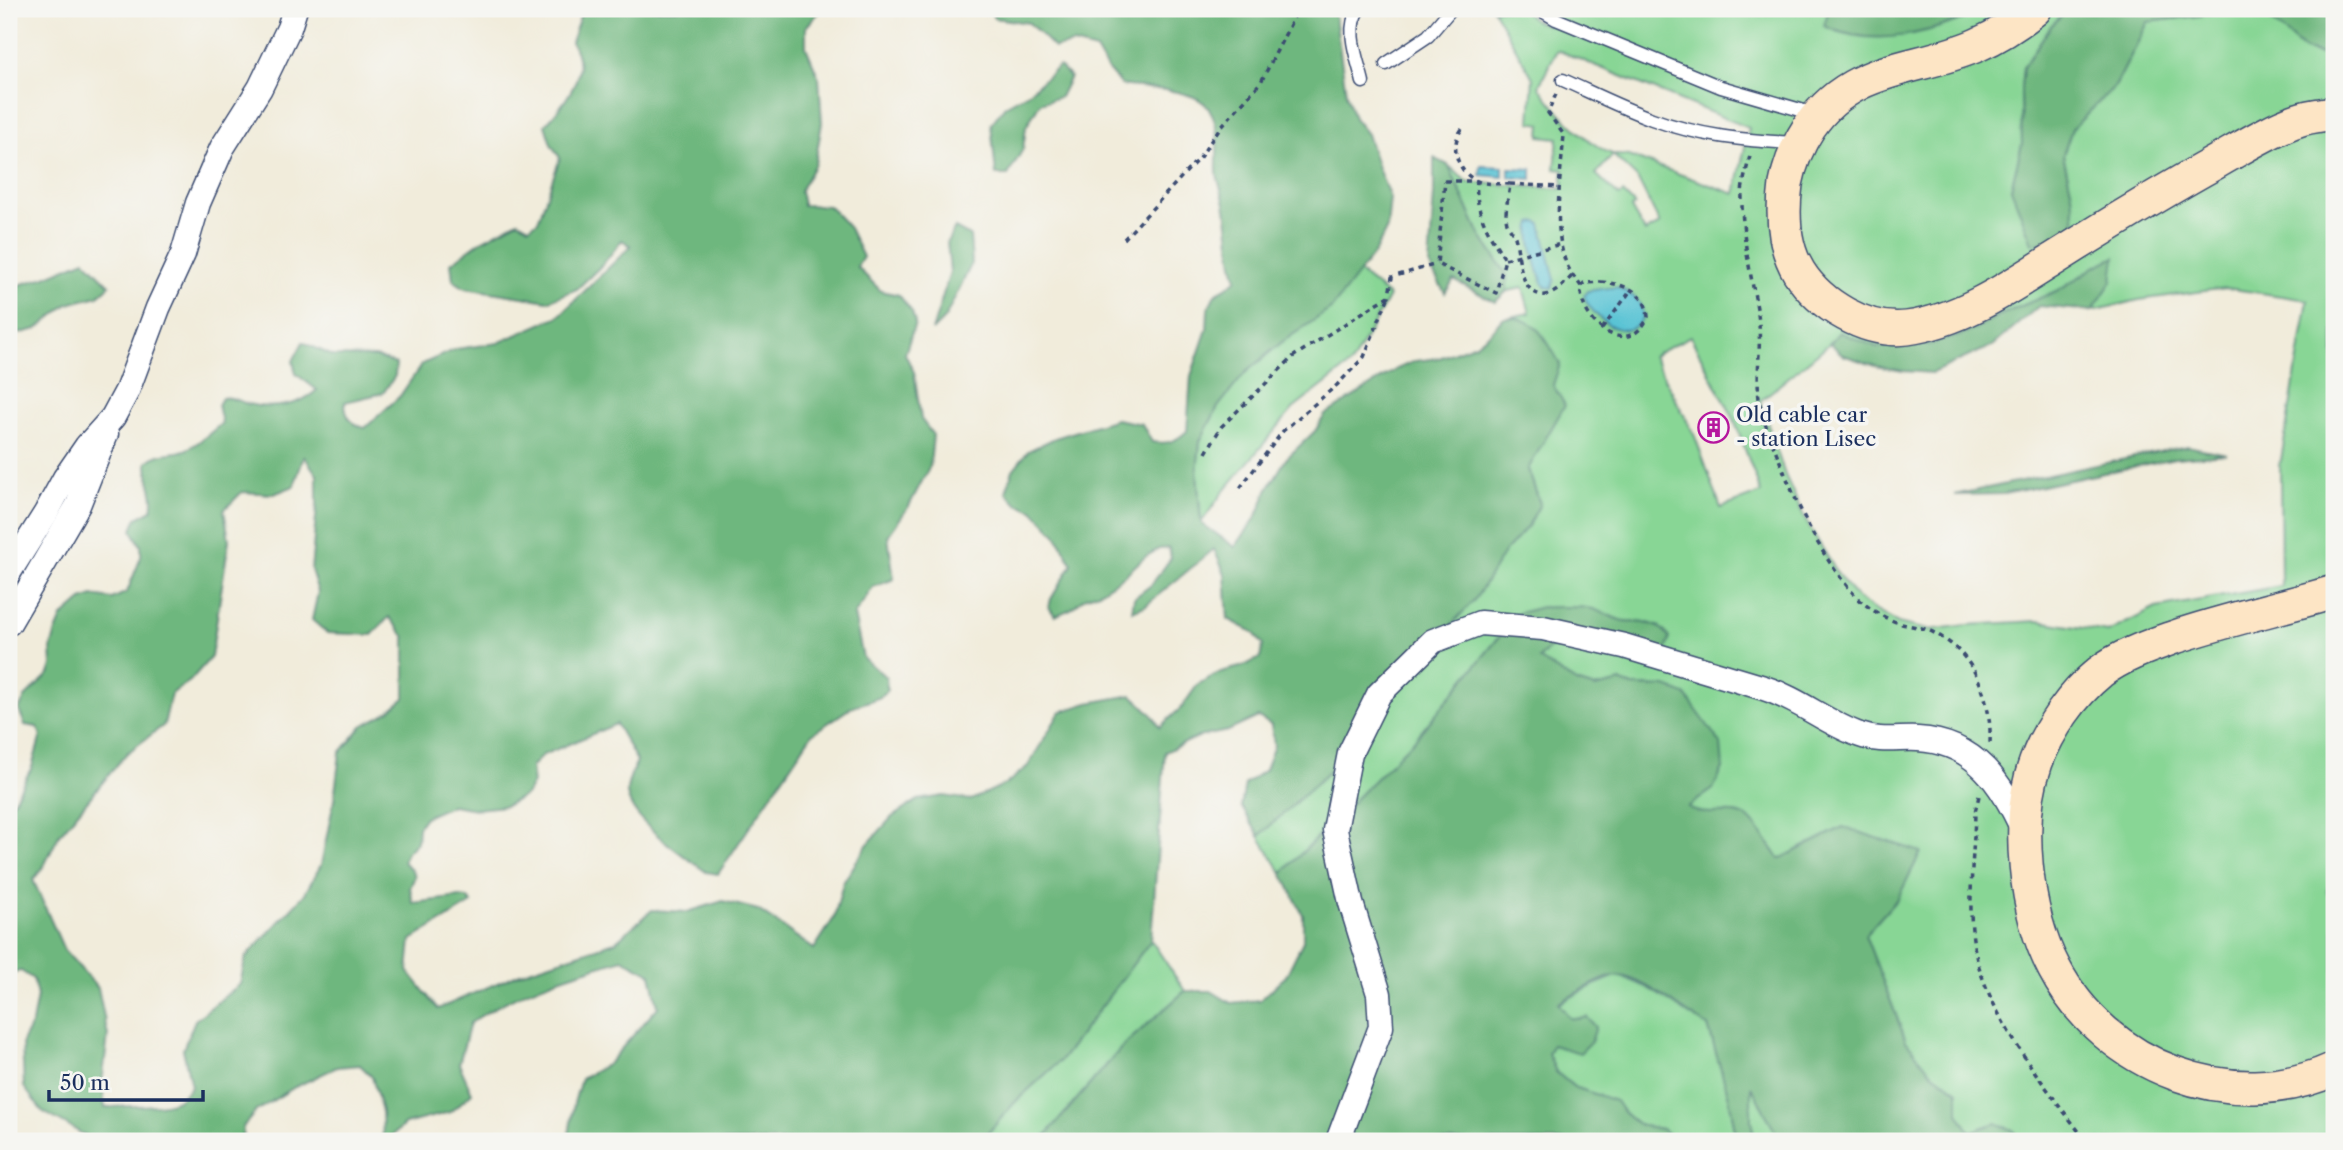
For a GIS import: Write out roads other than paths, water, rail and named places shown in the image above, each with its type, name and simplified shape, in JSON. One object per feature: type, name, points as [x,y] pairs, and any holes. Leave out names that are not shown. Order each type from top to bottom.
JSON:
[{"type":"main road","points":[[2035,9],[1977,45],[1857,83],[1839,94],[1818,115],[1800,143],[1790,167],[1784,212],[1788,244],[1799,270],[1818,294],[1846,314],[1883,327],[1903,329],[1948,317],[2014,285],[2159,194],[2236,150],[2297,120],[2334,113]]},
{"type":"main road","points":[[2334,592],[2174,638],[2130,654],[2101,671],[2072,701],[2035,764],[2025,834],[2031,900],[2039,934],[2054,969],[2079,1005],[2118,1042],[2152,1064],[2180,1076],[2219,1085],[2264,1087],[2288,1084],[2334,1069]]},
{"type":"street","points":[[9,623],[78,505],[113,417],[127,391],[158,307],[183,254],[198,203],[222,148],[260,88],[289,28],[295,9]]},
{"type":"street","points":[[9,572],[65,478],[87,446],[113,417]]},
{"type":"street","points":[[1338,1141],[1381,1027],[1379,994],[1351,903],[1335,830],[1350,753],[1379,694],[1433,641],[1480,623],[1543,628],[1624,646],[1785,695],[1862,736],[1879,739],[1930,739],[1968,755],[1986,768],[2011,803],[2025,834]]},
{"type":"lane","points":[[1359,9],[1353,19],[1352,29],[1363,82]]},
{"type":"lane","points":[[1386,64],[1427,36],[1451,9]]},
{"type":"lane","points":[[1539,9],[1556,19],[1721,87],[1818,115]]},
{"type":"lane","points":[[1563,80],[1652,119],[1700,132],[1753,141],[1800,143]]},
{"type":"water","points":[[1481,166],[1503,167],[1503,177],[1480,175]]},
{"type":"water","points":[[1509,168],[1532,169],[1532,179],[1509,177]]},
{"type":"water","points":[[1532,223],[1541,224],[1555,280],[1552,288],[1543,284],[1533,253],[1530,236]]},
{"type":"water","points":[[1616,287],[1639,302],[1643,318],[1636,326],[1619,329],[1610,325],[1594,312],[1584,296],[1587,291]]},
{"type":"place","name":"Old cable car - station Lisec","points":[[1713,427]]}]
